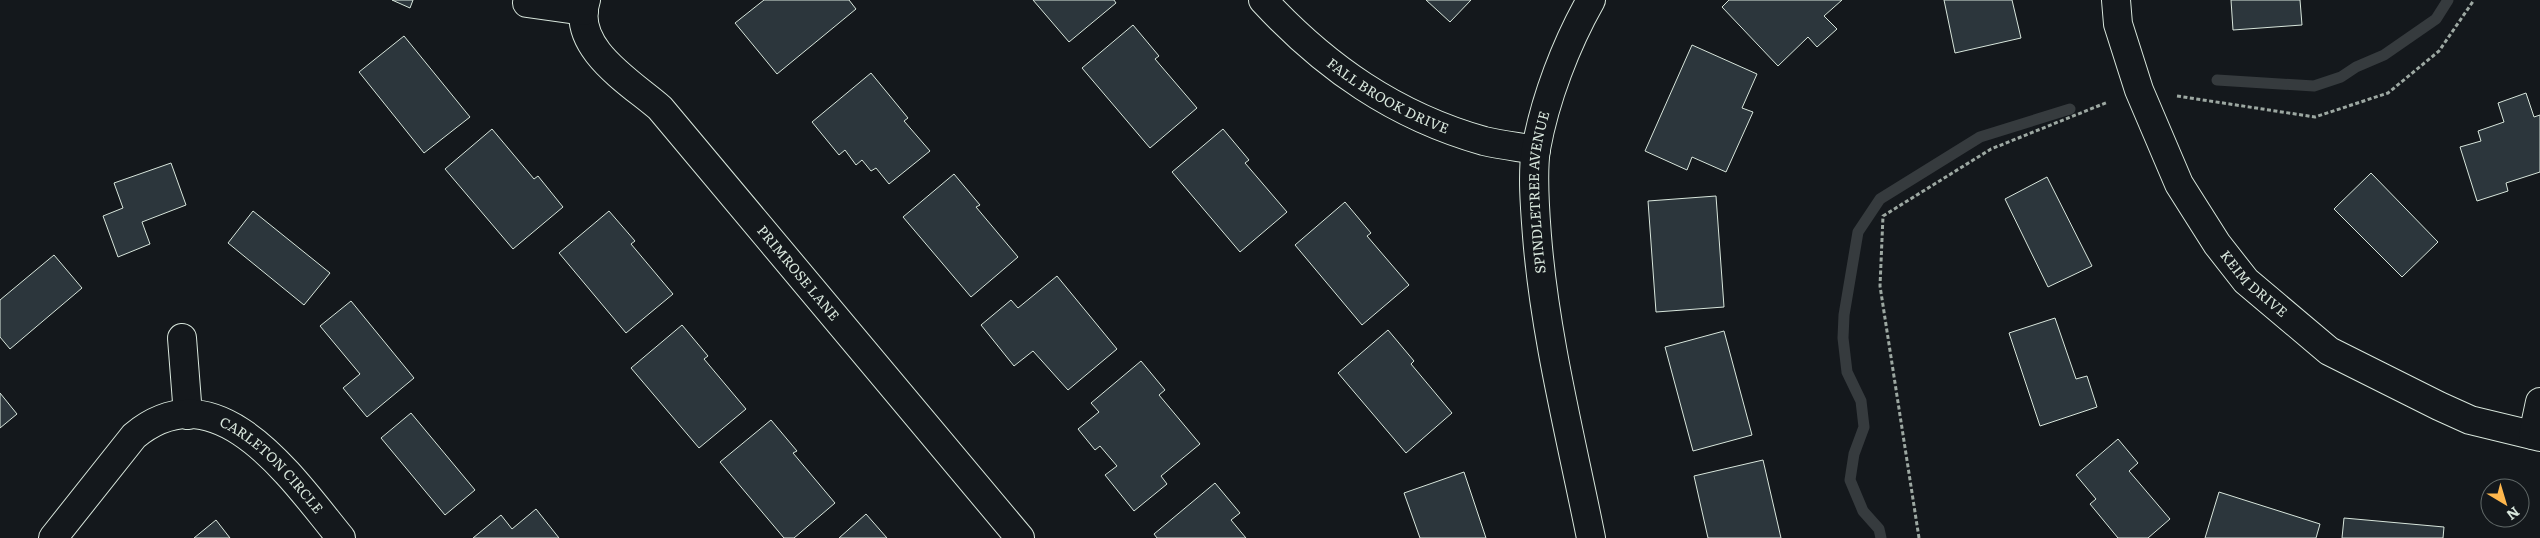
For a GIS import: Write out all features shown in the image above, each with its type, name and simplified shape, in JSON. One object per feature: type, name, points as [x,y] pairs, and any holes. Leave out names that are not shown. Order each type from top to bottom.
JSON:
[{"type":"street","name":"FALL BROOK DRIVE","points":[[1263,0],[1288,28],[1353,81],[1401,109],[1452,131],[1484,140],[1536,150]]},
{"type":"street","name":"SPINDLETREE AVENUE","points":[[1591,0],[1576,26],[1559,67],[1536,150],[1536,214],[1540,274],[1591,538]]},
{"type":"street","name":"KEIM DRIVE","points":[[2116,0],[2118,24],[2139,90],[2179,184],[2217,244],[2246,281],[2329,351],[2409,392],[2470,420],[2536,436],[2540,402]]},
{"type":"street","name":"PRIMROSE LANE","points":[[527,4],[585,6],[586,30],[596,54],[660,108],[1020,538]]},
{"type":"street","points":[[182,338],[188,415]]},
{"type":"street","name":"CARLETON CIRCLE","points":[[53,538],[134,436],[150,423],[172,416],[188,415],[211,417],[230,424],[250,436],[281,466],[341,538]]},
{"type":"path","points":[[1918,538],[1880,286],[1883,216],[1991,149],[2139,90],[2315,117],[2388,93],[2439,51],[2474,0]]},
{"type":"building","points":[[392,0],[413,0],[410,8]]},
{"type":"building","points":[[764,0],[849,0],[856,9],[777,74],[735,23]]},
{"type":"building","points":[[1033,0],[1114,0],[1116,3],[1069,42]]},
{"type":"building","points":[[1426,0],[1471,0],[1450,22]]},
{"type":"building","points":[[1729,0],[1842,0],[1824,16],[1837,29],[1817,47],[1808,37],[1778,66],[1722,7]]},
{"type":"building","points":[[1944,0],[2012,0],[2021,38],[1955,53]]},
{"type":"building","points":[[2231,0],[2300,0],[2302,25],[2233,30]]},
{"type":"building","points":[[1133,25],[1159,56],[1155,59],[1197,108],[1150,148],[1082,68]]},
{"type":"building","points":[[404,36],[470,117],[424,153],[359,72]]},
{"type":"building","points":[[1692,45],[1757,74],[1742,108],[1753,112],[1726,172],[1692,157],[1687,170],[1645,151]]},
{"type":"building","points":[[871,73],[908,118],[904,121],[930,151],[889,184],[876,168],[871,171],[862,160],[856,165],[845,150],[839,155],[812,122]]},
{"type":"building","points":[[2526,93],[2534,117],[2540,115],[2540,172],[2506,183],[2508,191],[2477,201],[2460,147],[2481,141],[2478,131],[2504,122],[2498,103]]},
{"type":"building","points":[[492,129],[534,179],[538,176],[563,207],[513,249],[445,169]]},
{"type":"building","points":[[1223,129],[1249,160],[1245,163],[1287,212],[1240,252],[1172,172]]},
{"type":"building","points":[[171,163],[186,205],[142,222],[150,244],[118,257],[103,216],[123,208],[114,183]]},
{"type":"building","points":[[2371,173],[2438,242],[2402,277],[2334,209]]},
{"type":"building","points":[[954,174],[980,205],[976,207],[1018,257],[971,297],[903,217]]},
{"type":"building","points":[[2047,177],[2092,266],[2048,287],[2005,199]]},
{"type":"building","points":[[1716,196],[1724,307],[1656,312],[1648,201]]},
{"type":"building","points":[[1345,202],[1371,233],[1367,236],[1409,285],[1362,325],[1295,245]]},
{"type":"building","points":[[253,211],[330,273],[304,305],[228,243]]},
{"type":"building","points":[[609,211],[635,241],[631,244],[673,294],[626,333],[559,253]]},
{"type":"building","points":[[54,255],[82,288],[10,349],[0,337],[0,300]]},
{"type":"building","points":[[1057,276],[1117,349],[1068,390],[1033,351],[1014,366],[981,325],[1011,300],[1018,308]]},
{"type":"building","points":[[351,301],[414,378],[367,417],[343,388],[360,374],[320,326]]},
{"type":"building","points":[[2055,318],[2076,379],[2087,376],[2097,407],[2040,426],[2009,333]]},
{"type":"building","points":[[682,325],[708,356],[704,359],[746,409],[699,448],[631,368]]},
{"type":"building","points":[[1388,330],[1414,361],[1411,364],[1452,413],[1406,453],[1338,373]]},
{"type":"building","points":[[1724,331],[1752,435],[1693,451],[1665,347]]},
{"type":"building","points":[[1141,361],[1165,390],[1159,395],[1200,444],[1161,476],[1167,484],[1134,511],[1105,475],[1117,466],[1100,446],[1095,450],[1078,429],[1099,412],[1091,403]]},
{"type":"building","points":[[0,393],[17,414],[0,428]]},
{"type":"building","points":[[411,413],[475,490],[445,515],[381,438]]},
{"type":"building","points":[[771,420],[797,451],[793,453],[835,503],[794,538],[784,538],[720,462]]},
{"type":"building","points":[[2118,439],[2138,463],[2129,471],[2170,519],[2148,538],[2118,538],[2090,504],[2096,499],[2076,475]]},
{"type":"building","points":[[1763,460],[1781,538],[1708,538],[1694,476]]},
{"type":"building","points":[[1464,472],[1486,538],[1420,538],[1404,493]]},
{"type":"building","points":[[1215,483],[1240,513],[1231,520],[1246,538],[1157,538],[1154,534]]},
{"type":"building","points":[[2219,492],[2320,524],[2316,538],[2205,538]]},
{"type":"building","points":[[536,509],[559,538],[473,538],[501,515],[512,529]]},
{"type":"building","points":[[866,514],[887,538],[839,538]]},
{"type":"building","points":[[2344,518],[2444,527],[2443,538],[2342,538]]},
{"type":"building","points":[[216,520],[230,538],[194,538]]},
{"type":"waterway","points":[[2217,80],[2314,86],[2341,77],[2356,67],[2384,55],[2436,19],[2448,0]]},
{"type":"waterway","points":[[1881,538],[1879,529],[1863,511],[1850,480],[1854,454],[1864,427],[1861,401],[1847,372],[1843,338],[1844,315],[1858,232],[1880,199],[1980,137],[2070,109]]}]
